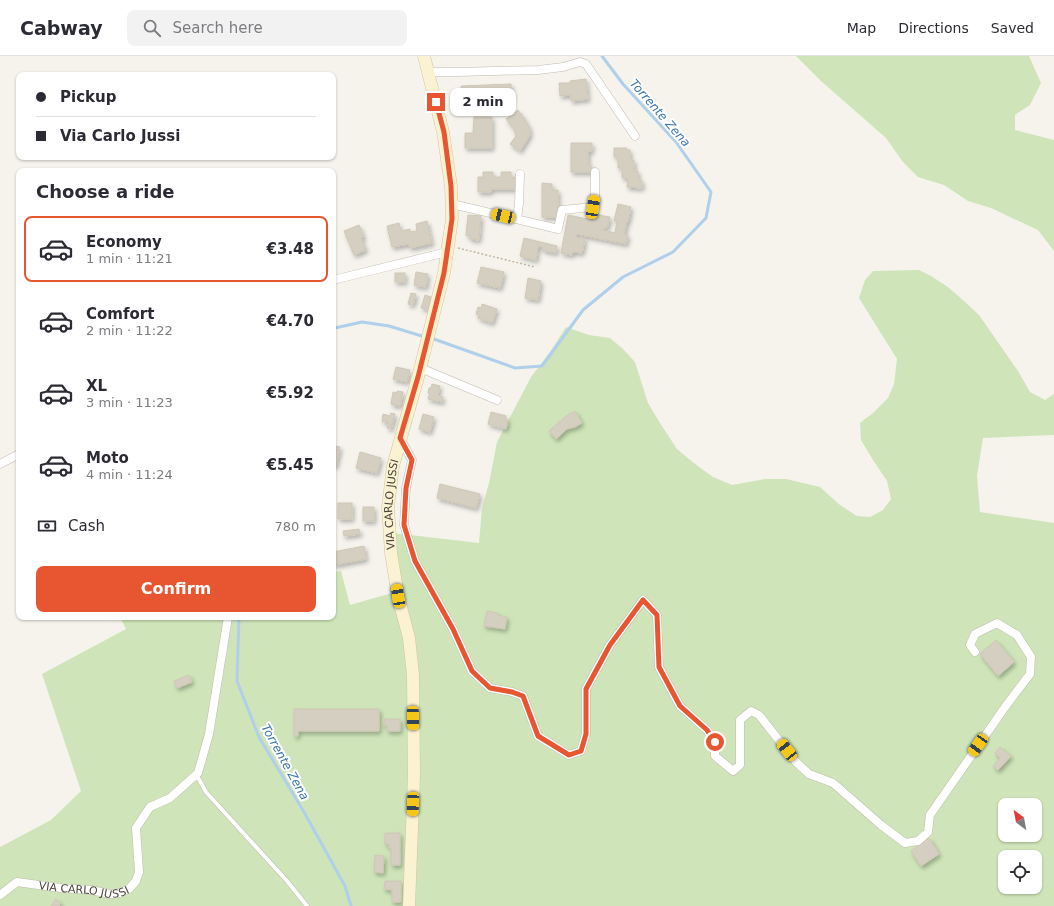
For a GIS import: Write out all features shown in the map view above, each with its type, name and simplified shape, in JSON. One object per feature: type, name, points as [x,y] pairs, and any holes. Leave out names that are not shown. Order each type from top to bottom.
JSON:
[{"type":"street","name":"VIA CARLO JUSSI","points":[[408,906],[414,775],[413,675],[409,638],[398,596],[391,553],[388,507],[393,466],[444,273],[452,249],[451,186],[444,132],[424,56]]},
{"type":"street","points":[[429,72],[538,70],[563,67],[580,62],[586,64],[635,136]]},
{"type":"street","points":[[452,204],[558,229],[562,210],[593,207],[595,196],[595,172]]},
{"type":"street","points":[[517,219],[520,174]]},
{"type":"street","points":[[336,279],[452,249]]},
{"type":"street","points":[[425,370],[497,400]]},
{"type":"street","points":[[400,438],[412,460],[406,488],[404,525],[415,561],[453,629],[472,671],[490,688],[512,692],[523,696],[538,736],[569,755],[581,751],[586,734],[586,689],[610,645],[643,600],[657,615],[659,667],[680,706],[707,730],[715,742],[715,756],[733,771],[740,765],[740,720],[751,710],[759,715],[796,762],[809,774],[833,783],[881,825],[905,843],[918,841],[928,832],[930,815],[1005,706],[1030,674],[1031,657],[1017,635],[997,623],[975,634],[970,645],[975,652]]},
{"type":"street","points":[[0,464],[16,456]]},
{"type":"street","name":"VIA CARLO JUSSI","points":[[0,895],[17,882],[60,888],[91,890],[110,894],[120,893],[136,881],[139,872],[136,828],[150,807],[170,798],[198,773],[209,734],[228,620]]},
{"type":"lane","points":[[196,774],[206,792],[287,881],[307,906]]},
{"type":"path","points":[[452,249],[535,267]]},
{"type":"green space","points":[[796,56],[1029,56],[1041,83],[1030,105],[1015,115],[1015,130],[1054,140],[1054,251],[1038,230],[991,208],[968,201],[944,185],[918,177],[903,162],[886,138],[821,81]]},
{"type":"green space","points":[[919,270],[948,287],[979,315],[1018,371],[1030,392],[1045,400],[1054,394],[1054,435],[983,438],[977,476],[980,512],[1054,523],[1054,906],[0,906],[0,847],[51,820],[81,791],[42,674],[126,629],[122,620],[336,620],[336,572],[341,571],[350,605],[399,591],[393,533],[479,543],[482,508],[489,483],[497,442],[531,377],[550,352],[566,327],[589,335],[610,338],[623,349],[635,362],[648,403],[677,449],[713,477],[732,485],[765,479],[786,479],[820,487],[840,505],[857,516],[870,517],[883,510],[891,499],[887,481],[861,440],[860,423],[888,398],[894,384],[897,359],[859,298],[865,280],[873,271]]},
{"type":"building","points":[[586,79],[588,99],[571,101],[571,95],[560,96],[559,83],[570,83],[570,81]]},
{"type":"building","points":[[511,84],[512,97],[462,100],[461,86]]},
{"type":"building","points":[[518,110],[530,129],[530,135],[520,151],[510,144],[516,136],[514,129],[506,119]]},
{"type":"building","points":[[474,117],[492,117],[492,148],[465,148],[465,133],[473,133]]},
{"type":"building","points":[[571,143],[592,143],[592,151],[588,151],[588,165],[591,165],[591,172],[571,172]]},
{"type":"building","points":[[614,148],[627,148],[626,150],[630,150],[630,160],[634,160],[634,171],[638,171],[638,180],[642,180],[642,188],[627,187],[628,178],[622,178],[622,168],[618,168],[618,157],[614,157]]},
{"type":"building","points":[[483,172],[493,172],[493,177],[501,177],[501,172],[511,172],[511,177],[515,177],[515,189],[491,189],[491,192],[478,192],[478,177],[483,177]]},
{"type":"building","points":[[542,183],[552,184],[552,190],[558,190],[558,217],[542,217]]},
{"type":"building","points":[[618,204],[631,207],[624,235],[628,235],[626,244],[576,234],[576,237],[585,239],[582,253],[573,252],[572,255],[561,253],[568,215],[592,220],[594,212],[598,213],[598,215],[610,217],[607,228],[603,228],[603,230],[615,233],[617,221],[614,221]]},
{"type":"building","points":[[468,215],[481,216],[479,240],[470,239],[470,236],[466,235]]},
{"type":"building","points":[[427,221],[432,243],[410,248],[409,244],[392,247],[387,226],[399,223],[401,231],[410,229],[410,232],[417,231],[416,224]]},
{"type":"building","points":[[359,225],[364,237],[361,238],[366,250],[354,255],[344,231]]},
{"type":"building","points":[[524,238],[557,246],[556,253],[542,250],[543,247],[538,246],[536,260],[520,256]]},
{"type":"building","points":[[481,267],[504,272],[500,288],[477,283]]},
{"type":"building","points":[[416,272],[428,274],[426,287],[414,285]]},
{"type":"building","points":[[395,273],[405,273],[405,282],[395,282]]},
{"type":"building","points":[[528,278],[541,281],[538,300],[525,298]]},
{"type":"building","points":[[411,293],[416,294],[413,305],[408,304]]},
{"type":"building","points":[[425,295],[431,297],[428,309],[421,308]]},
{"type":"building","points":[[482,304],[497,309],[492,323],[478,318],[479,315],[476,314],[478,307],[481,308]]},
{"type":"building","points":[[396,367],[410,370],[407,382],[393,379]]},
{"type":"building","points":[[432,384],[440,386],[438,395],[443,397],[442,402],[428,399],[430,393],[428,393],[429,388],[431,388]]},
{"type":"building","points":[[397,391],[403,392],[400,406],[391,404],[393,392],[397,393]]},
{"type":"building","points":[[575,411],[582,423],[567,429],[556,439],[549,431],[565,417]]},
{"type":"building","points":[[491,412],[506,416],[505,420],[508,420],[506,429],[488,424]]},
{"type":"building","points":[[391,413],[395,414],[391,429],[387,428],[389,423],[382,421],[383,414],[390,416]]},
{"type":"building","points":[[423,414],[434,417],[430,432],[419,429]]},
{"type":"building","points":[[336,446],[340,447],[336,466]]},
{"type":"building","points":[[360,452],[381,458],[377,473],[356,468]]},
{"type":"building","points":[[440,484],[480,494],[476,508],[437,498]]},
{"type":"building","points":[[338,503],[352,503],[352,519],[338,519]]},
{"type":"building","points":[[363,507],[374,507],[374,521],[363,521]]},
{"type":"building","points":[[359,529],[360,534],[344,536],[343,531]]},
{"type":"building","points":[[364,546],[366,559],[336,565],[336,551]]},
{"type":"building","points":[[487,611],[498,613],[498,615],[507,617],[505,629],[484,626]]},
{"type":"building","points":[[996,640],[1014,662],[998,676],[980,654]]},
{"type":"building","points":[[189,675],[192,682],[177,688],[174,681]]},
{"type":"building","points":[[294,709],[379,709],[379,731],[298,731],[298,736],[294,736]]},
{"type":"building","points":[[384,719],[400,719],[400,731],[387,731],[387,725],[384,725]]},
{"type":"building","points":[[1000,747],[1011,756],[998,770],[993,766],[1000,758],[995,753]]},
{"type":"building","points":[[385,833],[400,833],[400,865],[391,865],[391,848],[389,848],[389,844],[385,844]]},
{"type":"building","points":[[929,838],[939,854],[921,866],[911,851]]},
{"type":"building","points":[[375,855],[384,856],[383,873],[374,872]]},
{"type":"building","points":[[385,881],[401,881],[401,902],[392,902],[392,890],[384,889]]},
{"type":"building","points":[[56,899],[61,903],[59,906],[51,906]]},
{"type":"waterway","name":"Torrente Zena","points":[[431,338],[515,368],[542,366],[583,310],[623,277],[673,252],[706,218],[711,192],[676,142],[623,84],[602,56]]},
{"type":"waterway","name":"Torrente Zena","points":[[336,328],[362,322],[389,326],[425,337]]},
{"type":"waterway","name":"Torrente Zena","points":[[239,620],[237,681],[259,737],[304,812],[345,886],[351,906]]},
{"type":"route","points":[[436,102],[444,132],[451,186],[452,219],[444,273],[418,377],[400,438],[412,460],[406,488],[404,525],[415,561],[453,629],[472,671],[490,688],[512,692],[523,696],[538,736],[569,755],[581,751],[586,734],[586,689],[610,645],[643,600],[657,615],[659,667],[680,706],[707,730],[715,742]]}]
